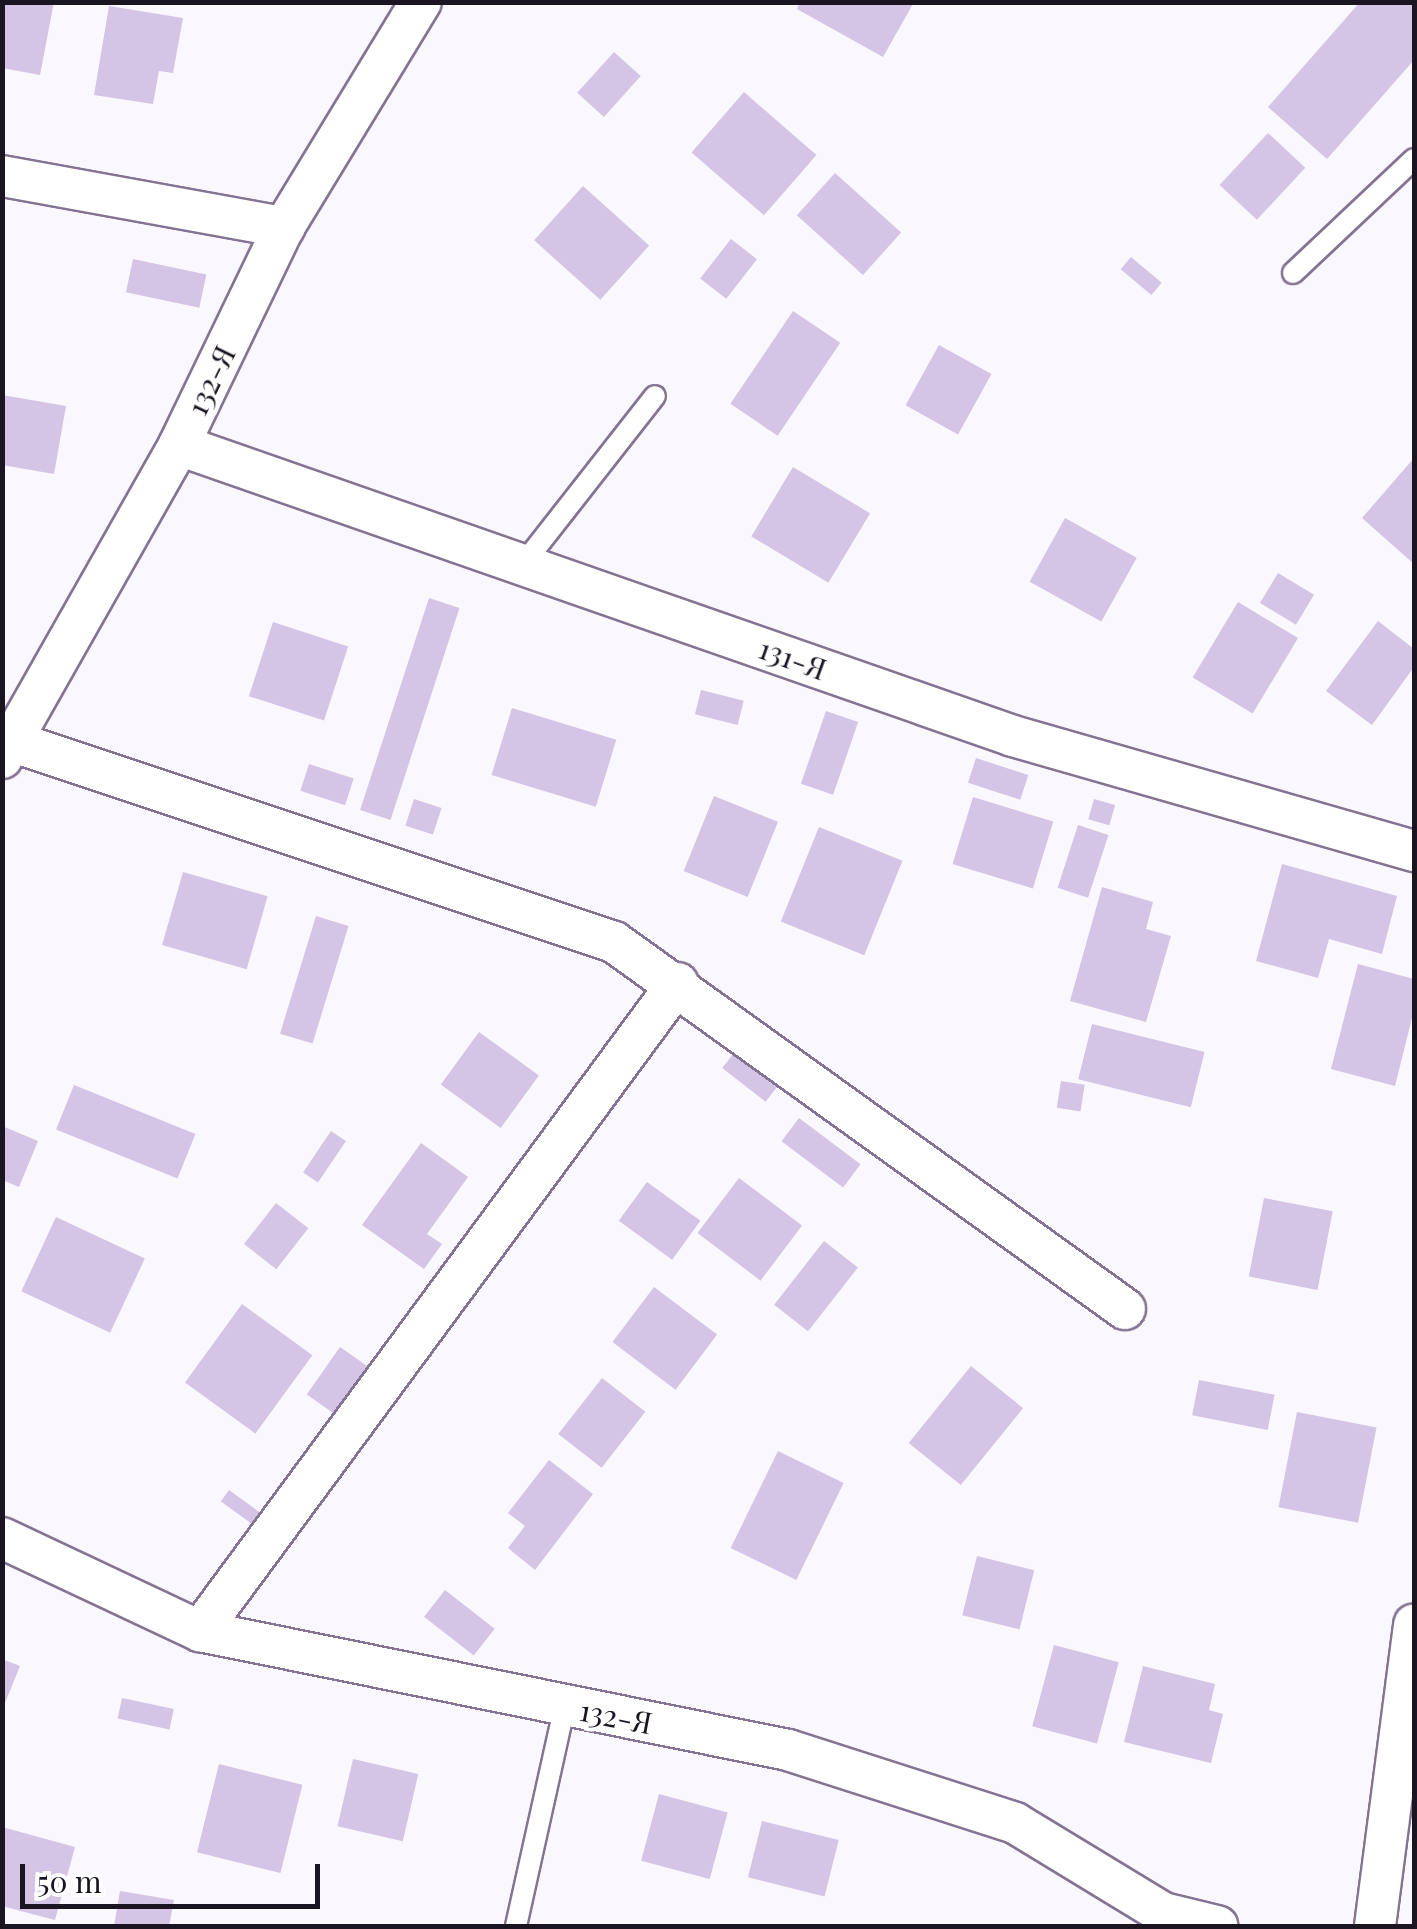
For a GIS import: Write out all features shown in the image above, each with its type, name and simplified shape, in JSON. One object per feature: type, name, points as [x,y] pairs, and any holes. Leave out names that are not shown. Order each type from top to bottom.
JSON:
[{"type":"street","name":"132-Я","points":[[6,745],[179,444],[284,227],[421,2]]},
{"type":"street","points":[[2,176],[284,227]]},
{"type":"street","name":"131-Я","points":[[179,444],[1013,736],[1414,851]]},
{"type":"street","points":[[6,745],[614,942],[678,983],[1124,1309]]},
{"type":"street","points":[[200,1632],[678,983]]},
{"type":"street","name":"132-Я","points":[[2,1538],[200,1632],[788,1750],[1016,1823],[1164,1913],[1217,1926]]},
{"type":"street","points":[[1375,1926],[1413,1646]]},
{"type":"lane","points":[[1293,273],[1414,159]]},
{"type":"lane","points":[[524,563],[656,396]]},
{"type":"lane","points":[[516,1926],[565,1706]]},
{"type":"building","points":[[2,2],[54,2],[40,75],[2,68]]},
{"type":"building","points":[[800,2],[914,2],[883,57],[797,9]]},
{"type":"building","points":[[1360,2],[1414,2],[1414,60],[1327,159],[1268,107]]},
{"type":"building","points":[[109,6],[183,18],[173,73],[159,71],[153,104],[94,95]]},
{"type":"building","points":[[614,52],[641,76],[604,117],[577,93]]},
{"type":"building","points":[[744,92],[816,155],[764,215],[692,152]]},
{"type":"building","points":[[1268,133],[1305,168],[1257,220],[1220,185]]},
{"type":"building","points":[[835,173],[901,233],[863,275],[797,215]]},
{"type":"building","points":[[583,186],[649,246],[600,300],[534,240]]},
{"type":"building","points":[[731,239],[757,259],[726,299],[700,278]]},
{"type":"building","points":[[1131,257],[1162,283],[1151,295],[1121,269]]},
{"type":"building","points":[[133,259],[206,275],[199,308],[126,292]]},
{"type":"building","points":[[793,311],[840,343],[778,436],[730,404]]},
{"type":"building","points":[[939,345],[991,374],[958,434],[906,405]]},
{"type":"building","points":[[2,395],[66,406],[54,474],[2,465]]},
{"type":"building","points":[[1414,458],[1414,564],[1362,518]]},
{"type":"building","points":[[793,467],[870,513],[828,583],[751,536]]},
{"type":"building","points":[[1065,518],[1137,558],[1101,622],[1030,582]]},
{"type":"building","points":[[1278,573],[1314,595],[1296,625],[1260,603]]},
{"type":"building","points":[[429,598],[459,608],[391,820],[360,810]]},
{"type":"building","points":[[1238,602],[1298,638],[1253,713],[1193,677]]},
{"type":"building","points":[[1378,621],[1414,649],[1414,667],[1372,725],[1326,691]]},
{"type":"building","points":[[273,622],[348,646],[324,721],[249,696]]},
{"type":"building","points":[[701,690],[744,701],[738,725],[695,714]]},
{"type":"building","points":[[512,708],[616,740],[596,807],[492,775]]},
{"type":"building","points":[[826,711],[858,722],[833,795],[801,784]]},
{"type":"building","points":[[976,758],[1028,775],[1020,800],[968,783]]},
{"type":"building","points":[[309,764],[354,779],[345,805],[300,791]]},
{"type":"building","points":[[714,796],[778,822],[748,897],[684,871]]},
{"type":"building","points":[[973,797],[1053,822],[1033,889],[953,864]]},
{"type":"building","points":[[414,799],[442,808],[433,835],[405,826]]},
{"type":"building","points":[[1094,799],[1115,805],[1109,825],[1088,819]]},
{"type":"building","points":[[1078,825],[1108,835],[1088,898],[1058,888]]},
{"type":"building","points":[[819,827],[902,861],[864,955],[781,922]]},
{"type":"building","points":[[1282,864],[1397,896],[1382,954],[1329,939],[1318,978],[1256,961]]},
{"type":"building","points":[[183,872],[268,896],[247,969],[162,945]]},
{"type":"building","points":[[1102,887],[1153,902],[1146,929],[1171,936],[1146,1022],[1070,1001]]},
{"type":"building","points":[[316,916],[349,926],[313,1044],[280,1034]]},
{"type":"building","points":[[1358,964],[1414,979],[1414,1010],[1395,1086],[1331,1069]]},
{"type":"building","points":[[1092,1024],[1205,1052],[1191,1107],[1078,1079]]},
{"type":"building","points":[[479,1032],[539,1075],[501,1128],[441,1085]]},
{"type":"building","points":[[737,1049],[780,1083],[766,1102],[722,1068]]},
{"type":"building","points":[[1061,1081],[1085,1085],[1080,1111],[1057,1108]]},
{"type":"building","points":[[74,1085],[195,1134],[177,1179],[56,1130]]},
{"type":"building","points":[[799,1118],[860,1164],[843,1188],[782,1141]]},
{"type":"building","points":[[2,1126],[38,1141],[19,1187],[2,1180]]},
{"type":"building","points":[[331,1131],[346,1141],[318,1183],[303,1172]]},
{"type":"building","points":[[421,1143],[468,1177],[427,1234],[442,1244],[424,1269],[362,1225]]},
{"type":"building","points":[[739,1178],[802,1226],[761,1281],[697,1233]]},
{"type":"building","points":[[647,1182],[700,1221],[672,1260],[619,1221]]},
{"type":"building","points":[[1264,1198],[1333,1211],[1317,1290],[1249,1277]]},
{"type":"building","points":[[276,1203],[308,1228],[276,1269],[244,1244]]},
{"type":"building","points":[[56,1217],[145,1258],[110,1333],[21,1291]]},
{"type":"building","points":[[824,1241],[858,1267],[808,1331],[774,1305]]},
{"type":"building","points":[[654,1287],[717,1335],[676,1390],[612,1342]]},
{"type":"building","points":[[242,1304],[312,1355],[255,1434],[185,1382]]},
{"type":"building","points":[[340,1347],[376,1372],[343,1420],[307,1395]]},
{"type":"building","points":[[971,1366],[1023,1408],[961,1485],[909,1443]]},
{"type":"building","points":[[602,1378],[645,1412],[602,1468],[558,1434]]},
{"type":"building","points":[[1199,1380],[1275,1395],[1268,1430],[1192,1415]]},
{"type":"building","points":[[1297,1412],[1377,1427],[1358,1523],[1278,1507]]},
{"type":"building","points":[[778,1451],[844,1483],[796,1580],[731,1548]]},
{"type":"building","points":[[549,1460],[593,1494],[535,1570],[508,1548],[525,1526],[508,1513]]},
{"type":"building","points":[[229,1490],[266,1517],[258,1528],[221,1501]]},
{"type":"building","points":[[977,1556],[1034,1570],[1019,1629],[962,1615]]},
{"type":"building","points":[[445,1590],[495,1629],[474,1656],[424,1617]]},
{"type":"building","points":[[1054,1645],[1119,1662],[1097,1743],[1032,1726]]},
{"type":"building","points":[[2,1659],[20,1666],[3,1708],[2,1708]]},
{"type":"building","points":[[1143,1666],[1215,1684],[1209,1710],[1223,1714],[1211,1763],[1124,1742]]},
{"type":"building","points":[[122,1698],[174,1709],[169,1730],[118,1719]]},
{"type":"building","points":[[353,1759],[418,1774],[403,1841],[337,1826]]},
{"type":"building","points":[[219,1764],[302,1785],[280,1873],[197,1852]]},
{"type":"building","points":[[659,1794],[728,1812],[710,1879],[641,1861]]},
{"type":"building","points":[[762,1821],[839,1840],[825,1896],[748,1877]]},
{"type":"building","points":[[2,1827],[75,1847],[55,1920],[2,1906]]},
{"type":"building","points":[[120,1891],[174,1900],[169,1926],[114,1926]]}]
